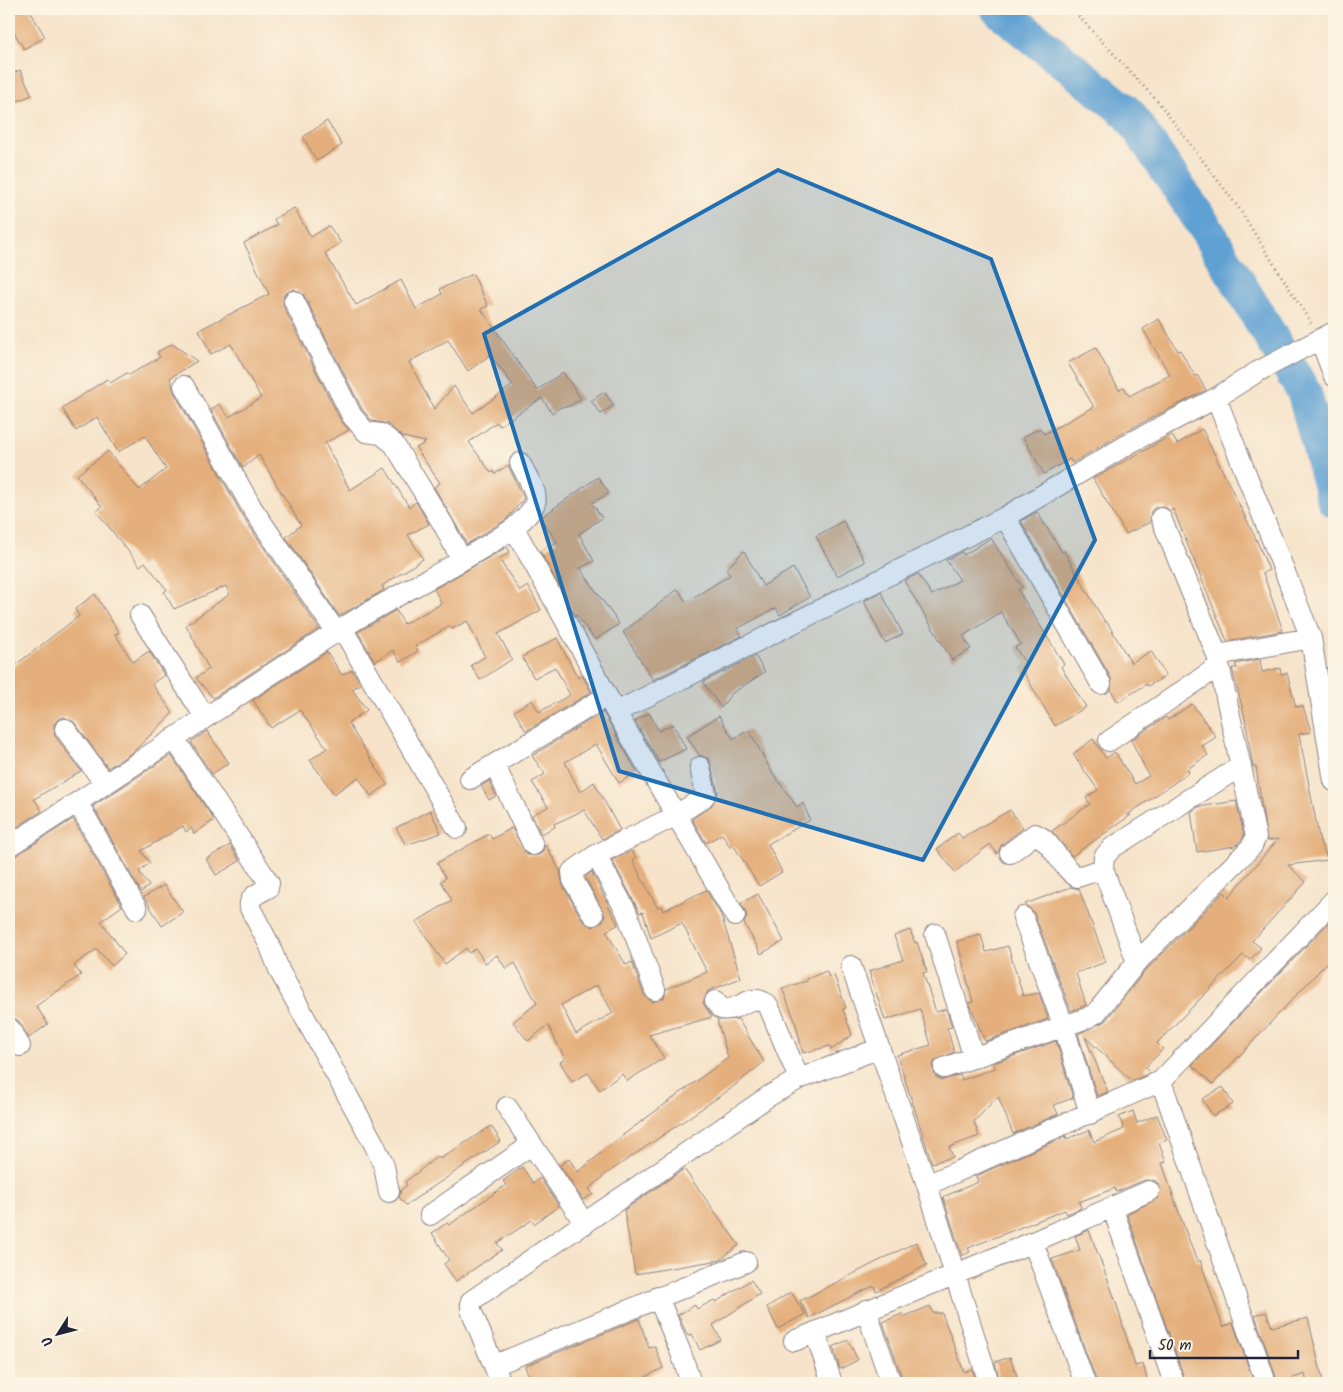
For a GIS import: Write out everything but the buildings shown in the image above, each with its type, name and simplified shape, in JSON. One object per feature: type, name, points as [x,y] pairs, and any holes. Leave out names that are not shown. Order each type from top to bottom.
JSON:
[{"type":"street","points":[[294,302],[356,421],[366,432],[381,434],[394,444],[435,509],[461,559]]},
{"type":"street","points":[[470,779],[611,704],[1005,517],[1132,442],[1327,335],[1334,376]]},
{"type":"street","points":[[1237,384],[1311,638],[1334,780]]},
{"type":"street","points":[[184,386],[252,508],[339,630],[456,828]]},
{"type":"street","points":[[9,846],[78,804],[205,717],[339,630],[514,528],[534,510],[536,505],[533,489],[520,463]]},
{"type":"street","points":[[1005,517],[1102,684]]},
{"type":"street","points":[[944,1068],[1096,1013],[1137,962],[1252,846],[1256,837],[1218,660],[1161,518]]},
{"type":"street","points":[[514,528],[675,816],[736,916]]},
{"type":"street","points":[[140,615],[205,717]]},
{"type":"street","points":[[1109,742],[1218,660],[1311,638]]},
{"type":"street","points":[[65,729],[105,784]]},
{"type":"street","points":[[174,738],[270,885],[253,897],[249,902],[250,908],[269,944],[280,972],[374,1144],[384,1166],[389,1192]]},
{"type":"street","points":[[495,766],[533,845]]},
{"type":"street","points":[[1137,962],[1103,869],[1104,857],[1112,848],[1241,766]]},
{"type":"street","points":[[593,915],[572,876],[574,870],[596,855],[675,816],[706,794],[700,767]]},
{"type":"street","points":[[78,804],[137,909]]},
{"type":"street","points":[[1010,853],[1035,834],[1041,837],[1066,868],[1077,876],[1103,869]]},
{"type":"street","points":[[596,855],[626,911],[655,990]]},
{"type":"street","points":[[927,1185],[1161,1081],[1334,900]]},
{"type":"street","points":[[1023,917],[1064,1026],[1090,1114]]},
{"type":"street","points":[[935,934],[974,1058]]},
{"type":"street","points":[[851,966],[927,1185],[988,1383]]},
{"type":"street","points":[[714,1000],[721,1009],[730,1010],[755,999],[763,1001],[769,1007],[799,1079]]},
{"type":"street","points":[[9,1028],[20,1046]]},
{"type":"street","points":[[746,1262],[658,1297],[498,1374],[471,1310],[472,1301],[585,1224],[659,1170],[769,1096],[799,1079],[880,1048]]},
{"type":"street","points":[[1161,1081],[1266,1383]]},
{"type":"street","points":[[507,1107],[585,1224]]},
{"type":"street","points":[[430,1216],[531,1145]]},
{"type":"street","points":[[794,1341],[1033,1242],[1149,1191]]},
{"type":"street","points":[[1112,1207],[1174,1383]]},
{"type":"street","points":[[1033,1242],[1085,1383]]},
{"type":"street","points":[[658,1297],[681,1352],[690,1383]]},
{"type":"street","points":[[866,1310],[891,1383]]},
{"type":"street","points":[[815,1332],[832,1383]]},
{"type":"path","points":[[1072,9],[1159,103],[1238,207],[1327,335]]},
{"type":"highlighted area","points":[[778,170],[991,259],[1095,540],[923,860],[619,771],[484,334]]},
{"type":"waterway","points":[[998,9],[1129,114],[1205,227],[1304,392],[1334,500]]}]
